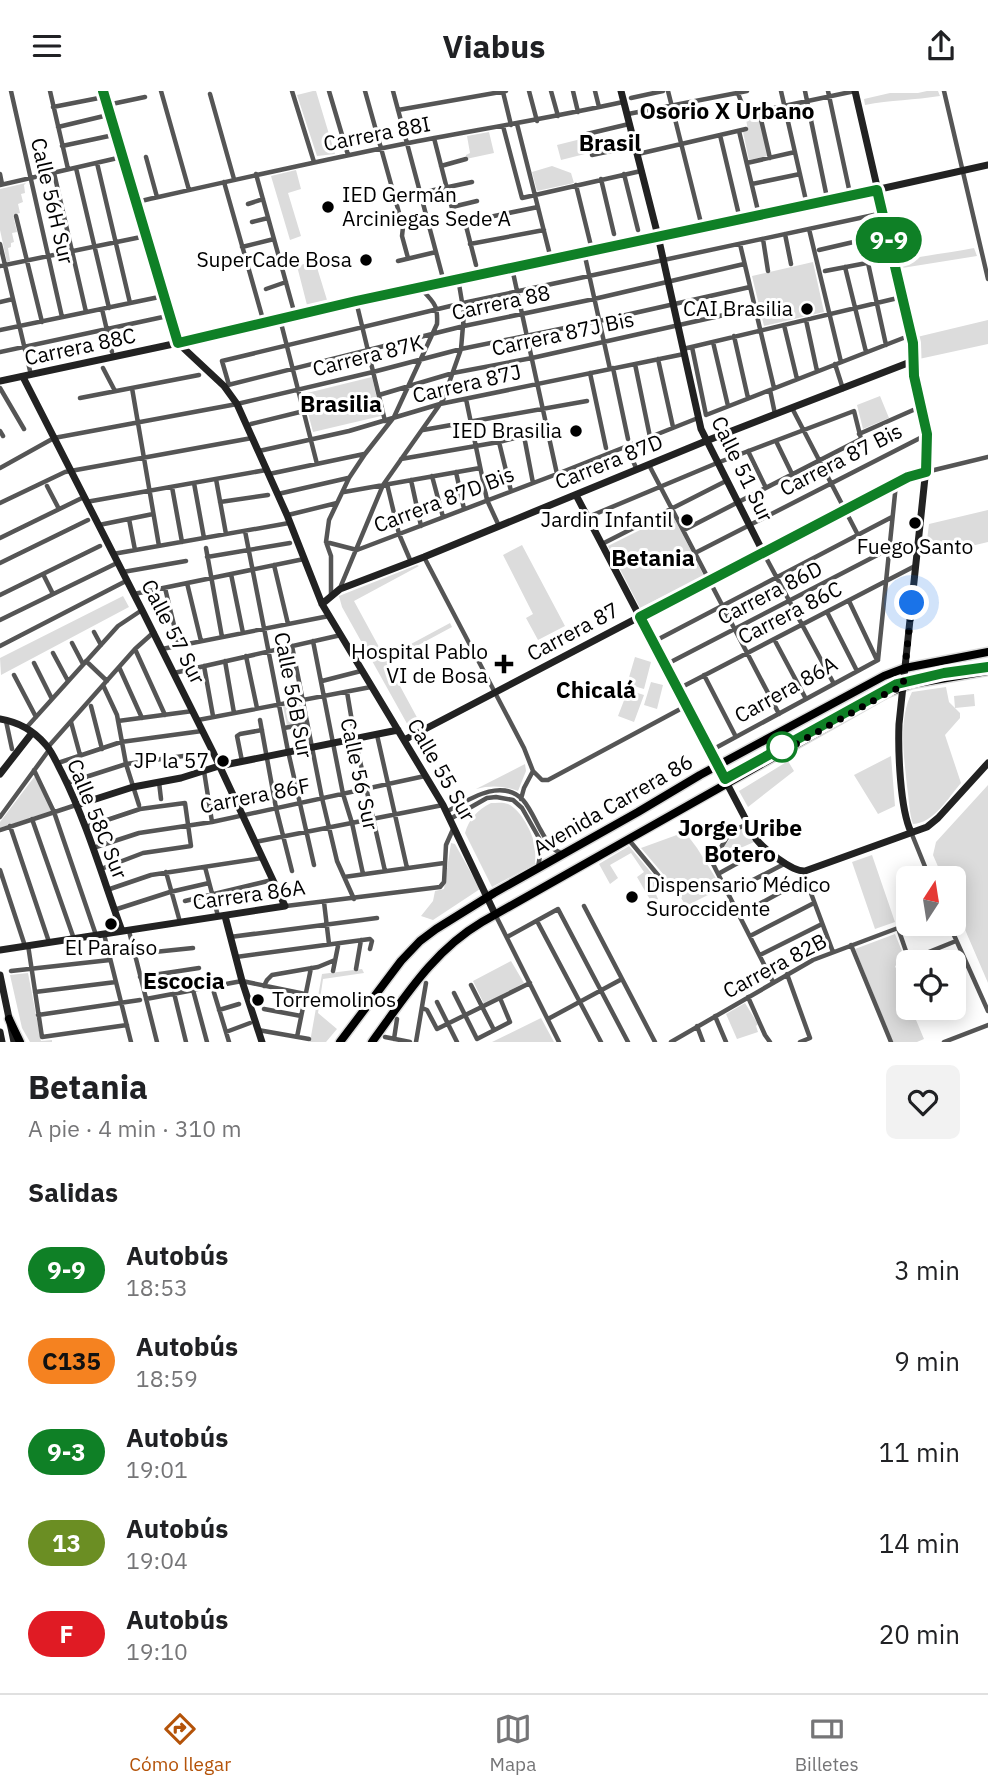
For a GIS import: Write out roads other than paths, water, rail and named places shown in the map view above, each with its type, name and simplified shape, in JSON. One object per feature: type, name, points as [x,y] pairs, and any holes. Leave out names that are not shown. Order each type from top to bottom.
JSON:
[{"type":"main road","name":"Avenida Carrera 86","points":[[340,1042],[395,968],[413,949],[436,929],[487,897],[718,765],[874,680],[905,668],[988,652]]},
{"type":"main road","name":"Avenida Carrera 86","points":[[372,1042],[438,955],[469,929],[874,700],[903,686],[988,671]]},
{"type":"main road","points":[[9,1019],[20,1042]]},
{"type":"street","name":"Calle 56H Sur","points":[[11,91],[62,317]]},
{"type":"street","points":[[50,91],[68,169]]},
{"type":"street","points":[[161,91],[189,190]]},
{"type":"street","points":[[292,91],[314,162]]},
{"type":"street","points":[[329,91],[348,155]]},
{"type":"street","points":[[365,91],[403,227],[402,236],[408,258]]},
{"type":"street","points":[[393,91],[444,282]]},
{"type":"street","points":[[398,110],[504,91],[551,259]]},
{"type":"street","points":[[529,91],[537,121]]},
{"type":"street","points":[[551,91],[558,116]]},
{"type":"street","points":[[573,91],[578,112]]},
{"type":"street","points":[[595,91],[599,107]]},
{"type":"street","name":"Calle 51 Sur","points":[[621,91],[628,100],[627,114],[706,441],[834,684]]},
{"type":"street","points":[[666,91],[702,227]]},
{"type":"street","name":"Carrera 88I","points":[[136,202],[382,148],[537,121],[666,91]]},
{"type":"street","points":[[627,114],[747,91]]},
{"type":"street","points":[[781,91],[807,205]]},
{"type":"street","points":[[805,91],[826,193]]},
{"type":"street","points":[[737,92],[746,114],[829,94],[855,91],[911,335],[914,376],[927,434],[926,472],[899,724],[906,820],[925,866]]},
{"type":"street","points":[[944,91],[988,279]]},
{"type":"street","points":[[53,107],[101,94],[107,105],[178,343]]},
{"type":"street","points":[[210,94],[234,180]]},
{"type":"street","points":[[829,94],[849,189]]},
{"type":"street","points":[[107,105],[145,97]]},
{"type":"street","points":[[759,111],[770,158]]},
{"type":"street","points":[[58,127],[104,116]]},
{"type":"street","points":[[587,134],[630,124]]},
{"type":"street","points":[[503,126],[522,198],[642,170]]},
{"type":"street","points":[[592,155],[681,144],[746,129]]},
{"type":"street","points":[[739,131],[759,215]]},
{"type":"street","points":[[720,135],[738,211]]},
{"type":"street","points":[[62,146],[109,136]]},
{"type":"street","points":[[434,138],[456,224]]},
{"type":"street","points":[[747,163],[795,152]]},
{"type":"street","points":[[0,174],[1,185],[123,157]]},
{"type":"street","points":[[146,157],[158,197]]},
{"type":"street","points":[[441,166],[466,159]]},
{"type":"street","points":[[97,163],[130,303]]},
{"type":"street","name":"Carrera 88C","points":[[0,381],[356,301],[988,165]]},
{"type":"street","points":[[76,168],[109,308]]},
{"type":"street","points":[[54,173],[86,313]]},
{"type":"street","points":[[256,174],[296,315]]},
{"type":"street","points":[[624,174],[638,230]]},
{"type":"street","points":[[752,184],[800,174]]},
{"type":"street","points":[[601,179],[614,234]]},
{"type":"street","points":[[223,182],[262,316]]},
{"type":"street","points":[[420,193],[472,182]]},
{"type":"street","points":[[576,185],[588,251],[589,276],[628,439]]},
{"type":"street","points":[[248,204],[263,199]]},
{"type":"street","points":[[452,207],[477,201]]},
{"type":"street","points":[[476,265],[465,222],[538,207]]},
{"type":"street","points":[[226,385],[222,361],[463,303],[883,213]]},
{"type":"street","points":[[16,216],[42,322]]},
{"type":"street","points":[[252,222],[268,218]]},
{"type":"street","points":[[809,229],[830,314],[843,389]]},
{"type":"street","points":[[470,244],[544,230]]},
{"type":"street","points":[[785,234],[791,264]]},
{"type":"street","points":[[819,250],[888,235]]},
{"type":"street","points":[[2,265],[146,236]]},
{"type":"street","points":[[242,247],[274,239]]},
{"type":"street","points":[[763,239],[768,271]]},
{"type":"street","name":"Calle 57 Sur","points":[[0,244],[2,265],[25,347],[27,376],[70,471],[203,731],[285,906]]},
{"type":"street","points":[[740,244],[776,414]]},
{"type":"street","points":[[398,261],[436,252]]},
{"type":"street","points":[[825,271],[893,258]]},
{"type":"street","points":[[260,267],[280,261]]},
{"type":"street","points":[[867,263],[886,345]]},
{"type":"street","name":"Carrera 88","points":[[226,385],[464,326],[744,264]]},
{"type":"street","points":[[845,267],[866,352]]},
{"type":"street","points":[[512,268],[557,474]]},
{"type":"street","points":[[266,289],[286,282]]},
{"type":"street","points":[[340,589],[385,485],[440,404],[453,373],[461,349],[464,326],[459,284]]},
{"type":"street","name":"Carrera 87K","points":[[0,468],[54,438],[236,404],[461,349],[750,287]]},
{"type":"street","points":[[331,595],[331,556],[326,542],[329,520],[349,478],[394,417],[437,324],[438,310],[423,291]]},
{"type":"street","points":[[0,330],[164,296]]},
{"type":"street","name":"Carrera 87J","points":[[259,451],[349,431],[440,404],[658,359],[692,347],[902,297]]},
{"type":"street","points":[[0,302],[13,299]]},
{"type":"street","points":[[356,301],[385,421]]},
{"type":"street","name":"Carrera 87J Bis","points":[[379,395],[453,373],[532,358],[755,307]]},
{"type":"street","points":[[102,309],[112,352]]},
{"type":"street","points":[[0,352],[163,317]]},
{"type":"street","points":[[280,319],[317,464]]},
{"type":"street","points":[[806,320],[817,371]]},
{"type":"street","points":[[784,325],[797,379]]},
{"type":"street","name":"Carrera 87D Bis","points":[[357,550],[911,335]]},
{"type":"street","points":[[734,337],[748,398]]},
{"type":"street","points":[[712,342],[728,406]]},
{"type":"street","name":"Calle 55 Sur","points":[[178,343],[226,385],[289,519],[322,604],[448,815],[559,1042]]},
{"type":"street","points":[[692,347],[702,416]]},
{"type":"street","points":[[658,359],[673,427]]},
{"type":"street","name":"Carrera 87D","points":[[322,604],[340,589],[706,441],[913,361]]},
{"type":"street","points":[[635,364],[650,437]]},
{"type":"street","points":[[103,369],[115,391]]},
{"type":"street","points":[[590,373],[606,448]]},
{"type":"street","points":[[80,398],[199,375]]},
{"type":"street","points":[[0,388],[24,429]]},
{"type":"street","points":[[132,388],[159,546]]},
{"type":"street","points":[[466,399],[487,500],[499,526]]},
{"type":"street","points":[[421,431],[587,401]]},
{"type":"street","points":[[684,530],[921,406]]},
{"type":"street","points":[[792,408],[858,535]]},
{"type":"street","points":[[251,424],[304,411]]},
{"type":"street","points":[[587,517],[717,463],[854,411],[860,436]]},
{"type":"street","points":[[401,459],[499,442],[547,430]]},
{"type":"street","name":"Carrera 87 Bis","points":[[695,553],[927,434]]},
{"type":"street","points":[[524,436],[533,483]]},
{"type":"street","points":[[0,503],[60,473],[253,438]]},
{"type":"street","points":[[776,441],[792,474]]},
{"type":"street","points":[[499,442],[511,491]]},
{"type":"street","points":[[629,451],[637,470]]},
{"type":"street","points":[[748,451],[766,488]]},
{"type":"street","points":[[0,538],[59,509],[85,500],[365,454]]},
{"type":"street","name":"Carrera 87","points":[[404,740],[896,483],[911,476],[988,457]]},
{"type":"street","points":[[649,465],[779,714]]},
{"type":"street","points":[[343,492],[480,468]]},
{"type":"street","points":[[456,472],[464,509]]},
{"type":"street","points":[[432,477],[443,517]]},
{"type":"street","points":[[278,494],[349,478]]},
{"type":"street","points":[[216,479],[226,534]]},
{"type":"street","points":[[411,480],[421,526]]},
{"type":"street","points":[[602,544],[726,481]]},
{"type":"street","points":[[194,483],[204,538]]},
{"type":"street","points":[[878,660],[896,483]]},
{"type":"street","points":[[385,485],[399,534],[411,562]]},
{"type":"street","points":[[47,486],[59,509]]},
{"type":"street","points":[[172,487],[182,542]]},
{"type":"street","points":[[220,502],[268,495]]},
{"type":"street","points":[[576,495],[748,824],[762,846],[804,875],[833,952]]},
{"type":"street","points":[[113,554],[245,531],[337,503]]},
{"type":"street","points":[[98,525],[153,514]]},
{"type":"street","points":[[653,642],[892,517]]},
{"type":"street","points":[[129,519],[135,550]]},
{"type":"street","points":[[0,563],[88,520]]},
{"type":"street","name":"Calle 56B Sur","points":[[245,531],[288,751],[314,865]]},
{"type":"street","points":[[326,542],[357,550]]},
{"type":"street","points":[[207,557],[290,543]]},
{"type":"street","points":[[0,595],[100,546]]},
{"type":"street","points":[[206,548],[222,637]]},
{"type":"street","name":"Carrera 86D","points":[[665,665],[889,549]]},
{"type":"street","points":[[424,557],[524,748],[533,771],[542,779],[548,779],[686,706]]},
{"type":"street","points":[[134,594],[304,559]]},
{"type":"street","points":[[123,572],[186,561]]},
{"type":"street","points":[[0,620],[118,563]]},
{"type":"street","points":[[275,565],[288,624]]},
{"type":"street","name":"Carrera 86C","points":[[678,689],[916,566]]},
{"type":"street","points":[[43,574],[53,594]]},
{"type":"street","points":[[231,574],[243,633]]},
{"type":"street","points":[[0,646],[127,580]]},
{"type":"street","points":[[187,583],[201,641]]},
{"type":"street","points":[[165,588],[179,646]]},
{"type":"street","points":[[849,600],[878,660]]},
{"type":"street","points":[[0,774],[36,717],[121,623],[142,610]]},
{"type":"street","points":[[827,612],[858,671]]},
{"type":"street","points":[[162,649],[330,615]]},
{"type":"street","points":[[94,632],[101,645]]},
{"type":"street","points":[[0,817],[70,722],[135,649],[154,632]]},
{"type":"street","points":[[174,673],[342,635]]},
{"type":"street","points":[[775,639],[806,699]]},
{"type":"street","name":"Calle 56 Sur","points":[[313,641],[343,794],[363,874]]},
{"type":"street","points":[[72,643],[85,663],[105,683],[117,715],[126,764],[139,805]]},
{"type":"street","points":[[292,646],[329,828],[337,860],[354,898]]},
{"type":"street","points":[[135,649],[166,715]]},
{"type":"street","points":[[53,653],[68,681]]},
{"type":"street","points":[[246,656],[257,708]]},
{"type":"street","name":"Carrera 86A","points":[[710,751],[878,660]]},
{"type":"street","points":[[225,661],[234,713]]},
{"type":"street","points":[[34,663],[52,699]]},
{"type":"street","points":[[204,666],[213,716]]},
{"type":"street","points":[[119,667],[142,718]]},
{"type":"street","points":[[322,681],[363,670]]},
{"type":"street","points":[[14,675],[36,717]]},
{"type":"street","points":[[704,675],[737,737]]},
{"type":"street","points":[[197,720],[372,686]]},
{"type":"street","points":[[347,692],[385,871]]},
{"type":"street","points":[[91,706],[102,749]]},
{"type":"street","points":[[118,721],[193,711]]},
{"type":"street","points":[[3,720],[12,749]]},
{"type":"street","name":"Calle 58C Sur","points":[[3,720],[17,722],[49,748],[67,783],[114,910],[135,954],[143,999],[156,1042]]},
{"type":"street","points":[[260,720],[276,808],[292,871]]},
{"type":"street","points":[[70,722],[80,755]]},
{"type":"street","points":[[284,728],[307,724]]},
{"type":"street","points":[[242,761],[237,736],[262,730]]},
{"type":"street","points":[[0,829],[133,786],[181,778],[219,766],[288,751],[398,730]]},
{"type":"street","points":[[57,763],[121,742],[203,731]]},
{"type":"street","points":[[377,735],[407,868]]},
{"type":"street","points":[[67,783],[126,764],[213,752]]},
{"type":"street","points":[[739,915],[804,875],[927,827],[988,763]]},
{"type":"street","points":[[34,770],[54,812],[110,960],[131,1042]]},
{"type":"street","points":[[204,771],[212,822]]},
{"type":"street","points":[[522,808],[521,798],[533,771]]},
{"type":"street","name":"Carrera 86F","points":[[93,848],[128,836],[212,822],[426,776]]},
{"type":"street","points":[[159,782],[161,799]]},
{"type":"street","points":[[448,815],[481,793],[507,791],[521,798],[551,847],[562,854]]},
{"type":"street","points":[[255,842],[396,814],[448,815],[496,796],[513,800],[522,808],[539,838],[541,849],[538,868]]},
{"type":"street","points":[[85,827],[140,809],[185,803],[191,846],[144,853],[100,869]]},
{"type":"street","name":"Carrera 86A","points":[[0,950],[285,906],[440,887],[444,882],[448,815]]},
{"type":"street","points":[[32,819],[74,939]]},
{"type":"street","points":[[748,824],[731,831],[712,862],[773,982]]},
{"type":"street","points":[[10,826],[49,942]]},
{"type":"street","points":[[629,839],[667,886]]},
{"type":"street","points":[[718,874],[762,846]]},
{"type":"street","points":[[107,890],[166,872],[262,858]]},
{"type":"street","points":[[344,877],[444,863]]},
{"type":"street","points":[[728,893],[786,863]]},
{"type":"street","points":[[205,866],[262,1042]]},
{"type":"street","points":[[0,870],[32,969],[42,1037],[127,1025]]},
{"type":"street","points":[[166,872],[180,922]]},
{"type":"street","points":[[185,901],[272,880]]},
{"type":"street","points":[[114,910],[209,883]]},
{"type":"street","points":[[324,902],[329,944]]},
{"type":"street","points":[[750,936],[814,903]]},
{"type":"street","points":[[584,906],[655,1042]]},
{"type":"street","points":[[507,937],[558,909],[628,1042]]},
{"type":"street","points":[[230,937],[377,918]]},
{"type":"street","points":[[537,921],[601,1042]]},
{"type":"street","points":[[760,955],[822,924]]},
{"type":"street","name":"Carrera 82B","points":[[671,1042],[813,960],[898,928],[909,960],[956,941]]},
{"type":"street","points":[[954,936],[988,1011]]},
{"type":"street","points":[[235,957],[371,939],[370,949]]},
{"type":"street","points":[[356,969],[361,940]]},
{"type":"street","points":[[851,945],[891,1042]]},
{"type":"street","points":[[334,971],[338,946]]},
{"type":"street","points":[[135,954],[193,948]]},
{"type":"street","points":[[11,971],[110,960]]},
{"type":"street","points":[[264,986],[272,975],[311,968],[335,960]]},
{"type":"street","points":[[140,977],[199,968]]},
{"type":"street","points":[[298,1037],[311,968]]},
{"type":"street","points":[[787,974],[810,1038],[800,1042]]},
{"type":"street","points":[[0,975],[14,1042]]},
{"type":"street","points":[[548,1019],[622,979]]},
{"type":"street","points":[[38,1015],[242,981],[305,994]]},
{"type":"street","points":[[35,992],[116,982]]},
{"type":"street","points":[[416,1042],[426,983]]},
{"type":"street","points":[[422,1008],[427,1010],[437,1029],[530,983]]},
{"type":"street","points":[[471,985],[494,1030]]},
{"type":"street","points":[[212,986],[229,1042]]},
{"type":"street","points":[[193,990],[207,1042]]},
{"type":"street","points":[[174,993],[186,1042]]},
{"type":"street","points":[[454,993],[477,1039],[510,1022],[500,998]]},
{"type":"street","points":[[748,997],[770,1042]]},
{"type":"street","points":[[437,1002],[457,1042]]},
{"type":"street","points":[[219,1010],[239,1004]]},
{"type":"street","points":[[264,1009],[302,1016]]},
{"type":"street","points":[[715,1016],[726,1042]]},
{"type":"street","points":[[393,1040],[397,1019]]},
{"type":"street","points":[[226,1032],[250,1023]]},
{"type":"street","points":[[944,1042],[988,1025]]},
{"type":"street","points":[[697,1026],[703,1042]]},
{"type":"street","points":[[258,1030],[309,1039]]},
{"type":"street","points":[[0,1032],[2,1042]]},
{"type":"street","points":[[385,1037],[410,1042]]},
{"type":"place","name":"IED Germán Arciniegas Sede A","points":[[328,207]]},
{"type":"place","name":"SuperCade Bosa","points":[[366,260]]},
{"type":"place","name":"CAI Brasilia","points":[[807,309]]},
{"type":"place","name":"IED Brasilia","points":[[576,431]]},
{"type":"place","name":"Jardin Infantil","points":[[687,520]]},
{"type":"place","name":"Fuego Santo","points":[[915,523]]},
{"type":"place","name":"Hospital Pablo VI de Bosa","points":[[504,664]]},
{"type":"place","name":"JP la 57","points":[[223,761]]},
{"type":"place","name":"Dispensario Médico Suroccidente","points":[[632,897]]},
{"type":"place","name":"El Paraíso","points":[[111,924]]},
{"type":"place","name":"Torremolinos","points":[[258,1000]]},
{"type":"district","name":"Osorio X Urbano","points":[[727,111]]},
{"type":"district","name":"Brasil","points":[[610,143]]},
{"type":"district","name":"Brasilia","points":[[341,404]]},
{"type":"district","name":"Betania","points":[[653,558]]},
{"type":"district","name":"Chicalá","points":[[596,690]]},
{"type":"district","name":"Jorge Uribe Botero","points":[[740,841]]},
{"type":"district","name":"Escocia","points":[[184,981]]}]
